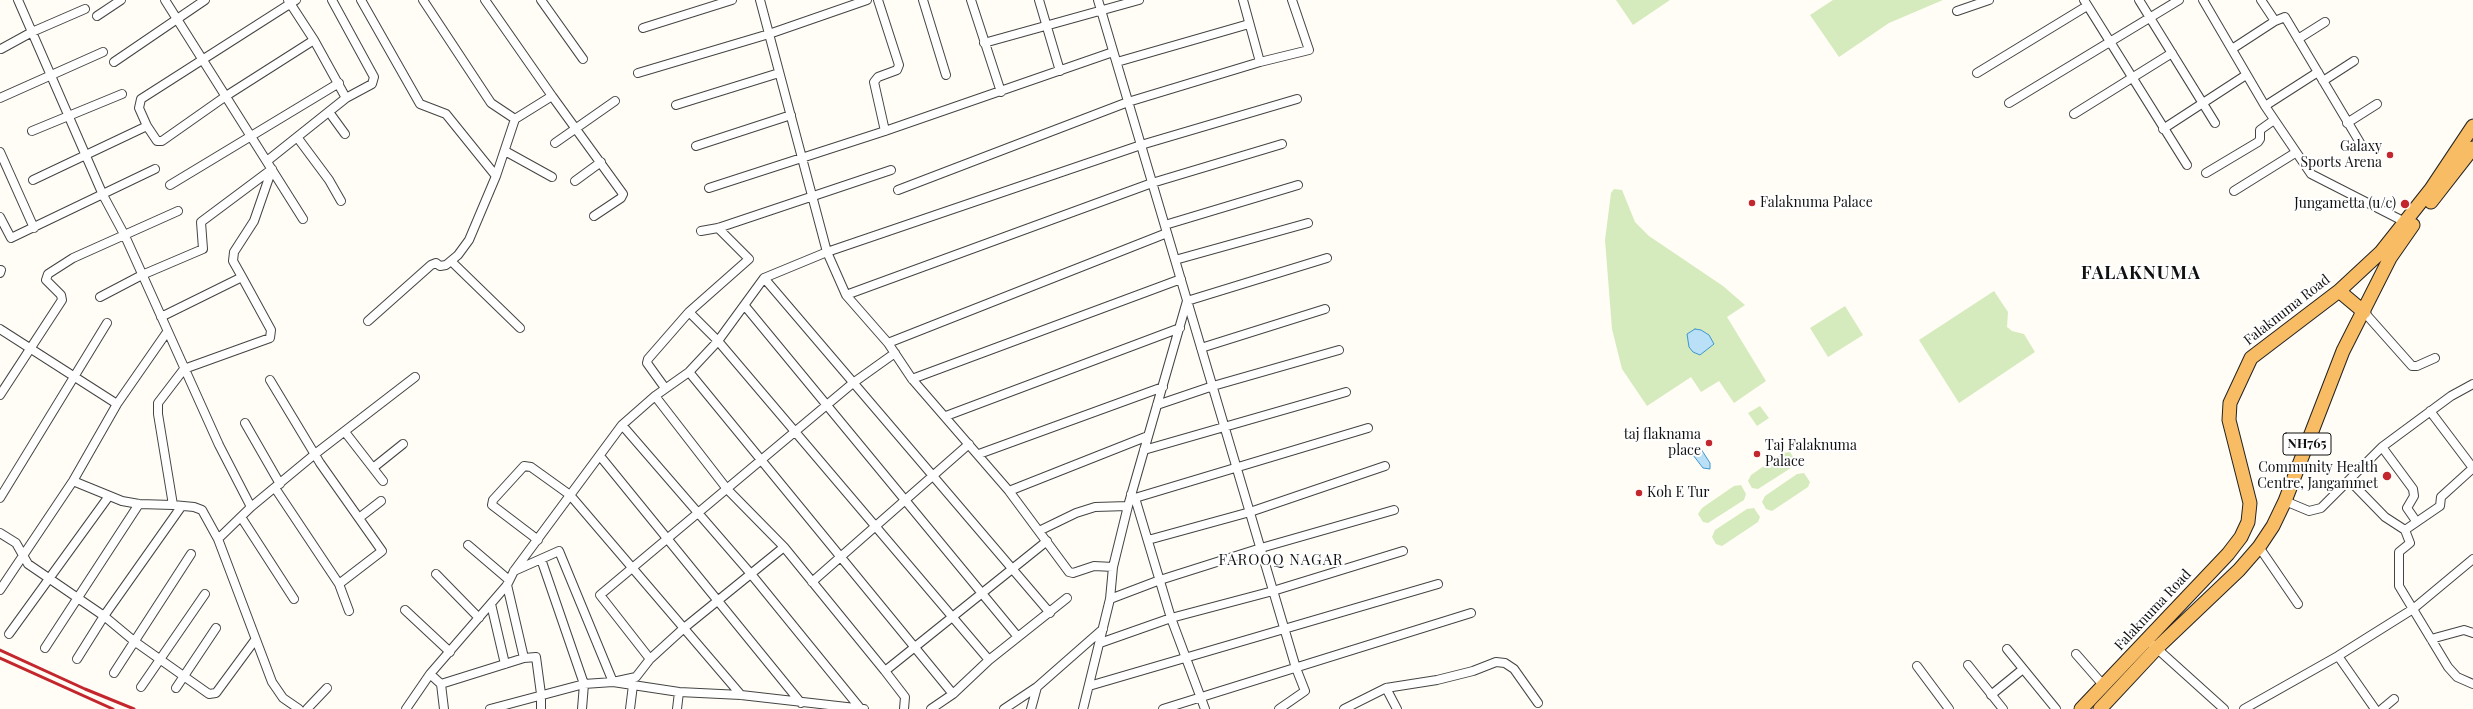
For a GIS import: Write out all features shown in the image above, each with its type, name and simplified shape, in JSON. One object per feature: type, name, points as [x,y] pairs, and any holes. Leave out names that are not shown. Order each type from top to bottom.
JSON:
[{"type":"highway","name":"Falaknuma Road","points":[[2100,709],[2152,644],[2242,537],[2248,522],[2250,503],[2229,420],[2230,403],[2251,358],[2339,291],[2381,252],[2431,189],[2473,126]]},
{"type":"highway","name":"Falaknuma Road","points":[[2081,709],[2104,686],[2152,644],[2217,592],[2259,547],[2285,501],[2343,351],[2390,258],[2412,226],[2473,148]]},
{"type":"highway","points":[[2339,291],[2364,312]]},
{"type":"street","points":[[18,0],[103,195],[125,236],[219,445],[251,507]]},
{"type":"street","points":[[97,16],[121,0]]},
{"type":"street","points":[[165,0],[303,218]]},
{"type":"street","points":[[114,62],[205,0]]},
{"type":"street","points":[[267,161],[346,98],[372,84],[374,78],[332,0]]},
{"type":"street","points":[[361,0],[420,104],[446,114],[496,176]]},
{"type":"street","points":[[423,0],[491,103],[515,119]]},
{"type":"street","points":[[486,0],[622,194],[621,198],[594,216]]},
{"type":"street","points":[[541,0],[583,59]]},
{"type":"street","points":[[643,28],[732,0]]},
{"type":"street","points":[[760,0],[827,252],[846,296],[888,343],[912,379],[946,416],[1010,491],[1041,530],[1069,572],[1073,573],[1094,566],[1113,567]]},
{"type":"street","points":[[638,73],[769,34],[868,0]]},
{"type":"street","points":[[878,0],[899,65],[896,70],[878,77],[874,82],[885,131]]},
{"type":"street","points":[[923,0],[946,76]]},
{"type":"street","points":[[971,0],[1001,92]]},
{"type":"street","points":[[1039,0],[1060,71]]},
{"type":"street","points":[[1098,0],[1296,668],[1305,691],[1279,709]]},
{"type":"street","points":[[984,43],[1102,12],[1139,0]]},
{"type":"street","points":[[1243,0],[1260,62]]},
{"type":"street","points":[[898,190],[1128,102],[1260,62],[1309,50],[1292,0]]},
{"type":"street","points":[[1957,11],[1989,0]]},
{"type":"street","points":[[2139,0],[2215,123]]},
{"type":"street","points":[[2009,102],[2110,43],[2179,0]]},
{"type":"street","points":[[2202,0],[2265,106],[2295,153],[2311,174],[2405,222]]},
{"type":"street","points":[[2261,0],[2275,21]]},
{"type":"street","points":[[314,40],[226,96],[162,142],[157,141],[147,126],[139,108],[139,102],[291,1],[314,40],[339,83],[346,98]]},
{"type":"street","points":[[1977,73],[2085,3],[2187,165]]},
{"type":"street","points":[[1,49],[32,32],[85,9]]},
{"type":"street","points":[[2232,49],[2275,21],[2285,17],[2362,146]]},
{"type":"street","points":[[2298,39],[2325,22]]},
{"type":"street","points":[[1117,62],[1249,24]]},
{"type":"street","points":[[0,98],[103,52]]},
{"type":"street","points":[[709,188],[885,131],[1114,52]]},
{"type":"street","points":[[2074,114],[2172,53]]},
{"type":"street","points":[[2323,81],[2354,61]]},
{"type":"street","points":[[2265,106],[2318,72]]},
{"type":"street","points":[[676,105],[780,73]]},
{"type":"street","points":[[2163,129],[2246,75]]},
{"type":"street","points":[[170,185],[339,83]]},
{"type":"street","points":[[32,131],[122,94]]},
{"type":"street","points":[[368,321],[431,265],[436,263],[440,266],[452,261],[469,240],[496,176],[515,119],[552,96]]},
{"type":"street","points":[[406,709],[430,674],[491,604],[508,582],[514,571],[622,425],[655,396],[688,372],[718,341],[764,278],[827,252],[1141,145],[1297,99]]},
{"type":"street","points":[[555,143],[616,101]]},
{"type":"street","points":[[2347,123],[2377,104]]},
{"type":"street","points":[[330,112],[345,134]]},
{"type":"street","points":[[696,146],[791,115]]},
{"type":"street","points":[[2206,173],[2258,142],[2260,139],[2260,130],[2274,120]]},
{"type":"street","points":[[33,180],[147,126]]},
{"type":"street","points":[[297,137],[329,180],[341,201]]},
{"type":"street","points":[[846,296],[1152,183],[1282,144]]},
{"type":"street","points":[[505,151],[552,177]]},
{"type":"street","points":[[0,152],[34,228]]},
{"type":"street","points":[[2234,191],[2295,153]]},
{"type":"street","points":[[575,181],[601,162]]},
{"type":"street","points":[[0,218],[11,238],[155,169]]},
{"type":"street","points":[[100,297],[142,275],[203,249],[201,222],[272,169]]},
{"type":"street","points":[[77,659],[177,506],[158,414],[158,403],[184,369],[270,338],[271,330],[232,261],[234,252],[254,221],[272,169]]},
{"type":"street","points":[[701,231],[718,228],[891,170]]},
{"type":"street","points":[[888,343],[1166,229],[1298,185]]},
{"type":"street","points":[[0,395],[29,348],[62,300],[61,295],[46,280],[48,274],[73,258],[178,211]]},
{"type":"street","points":[[1175,260],[1308,223]]},
{"type":"street","points":[[665,388],[647,363],[648,359],[689,312],[749,259],[718,228]]},
{"type":"street","points":[[1188,301],[1327,258]]},
{"type":"street","points":[[452,261],[520,328]]},
{"type":"street","points":[[161,317],[242,277]]},
{"type":"street","points":[[764,278],[1050,613]]},
{"type":"street","points":[[912,379],[1181,279]]},
{"type":"street","points":[[1082,709],[1110,599],[1113,567],[1128,506],[1133,496],[1144,450],[1188,301]]},
{"type":"street","points":[[744,306],[1018,637]]},
{"type":"street","points":[[1201,348],[1325,308]]},
{"type":"street","points":[[689,312],[718,341],[988,660]]},
{"type":"street","points":[[2364,312],[2412,366],[2417,366],[2435,358]]},
{"type":"street","points":[[0,498],[72,377],[107,323]]},
{"type":"street","points":[[946,416],[1180,328]]},
{"type":"street","points":[[0,329],[72,377],[117,404]]},
{"type":"street","points":[[0,590],[23,558],[73,481],[117,404],[167,332]]},
{"type":"street","points":[[1158,405],[1212,386],[1339,350]]},
{"type":"street","points":[[650,659],[600,595],[853,383],[894,353]]},
{"type":"street","points":[[688,372],[954,694]]},
{"type":"street","points":[[218,538],[251,507],[315,454],[415,377]]},
{"type":"street","points":[[270,380],[315,454],[382,551],[339,584]]},
{"type":"street","points":[[2285,501],[2308,511],[2317,510],[2382,447],[2450,396],[2473,384]]},
{"type":"street","points":[[979,454],[1163,387]]},
{"type":"street","points":[[1144,450],[1346,392]]},
{"type":"street","points":[[655,396],[727,489],[784,547],[905,696],[904,709]]},
{"type":"street","points":[[2405,530],[2416,521],[2440,506],[2440,496],[2473,468],[2430,411]]},
{"type":"street","points":[[245,423],[278,486],[339,584],[349,611]]},
{"type":"street","points":[[622,425],[751,574],[862,709]]},
{"type":"street","points":[[1133,496],[1368,428]]},
{"type":"street","points":[[345,432],[383,481]]},
{"type":"street","points":[[1010,491],[1148,436]]},
{"type":"street","points":[[373,468],[403,444]]},
{"type":"street","points":[[812,582],[969,444]]},
{"type":"street","points":[[2382,447],[2413,489],[2412,500],[2408,503],[2407,508],[2416,521]]},
{"type":"street","points":[[600,456],[719,600],[801,703]]},
{"type":"street","points":[[538,540],[492,505],[493,500],[524,466],[531,467],[570,495],[741,695]]},
{"type":"street","points":[[1148,540],[1250,512],[1385,466]]},
{"type":"street","points":[[2349,480],[2385,517],[2405,530],[2410,543],[2399,552],[2399,586],[2452,672],[2462,681],[2473,684]]},
{"type":"street","points":[[73,481],[109,496],[139,504],[194,507],[202,510],[218,538],[255,640],[276,691],[299,709]]},
{"type":"street","points":[[9,634],[109,496]]},
{"type":"street","points":[[1133,496],[1148,540],[1171,618],[1205,709]]},
{"type":"street","points":[[359,518],[381,501]]},
{"type":"street","points":[[45,648],[139,504]]},
{"type":"street","points":[[1041,530],[1076,513],[1096,507],[1128,506]]},
{"type":"street","points":[[1110,599],[1160,580],[1261,548],[1394,510]]},
{"type":"street","points":[[241,516],[294,599]]},
{"type":"street","points":[[0,533],[16,543],[23,558],[49,580],[104,616],[134,641],[160,658],[184,677],[213,695],[255,640]]},
{"type":"street","points":[[885,671],[952,618],[981,592],[1047,541]]},
{"type":"street","points":[[468,545],[508,582],[524,658]]},
{"type":"street","points":[[490,709],[502,707],[541,694],[584,684],[613,682],[636,677],[650,659],[684,628],[784,547]]},
{"type":"street","points":[[2259,547],[2298,604]]},
{"type":"street","points":[[514,571],[559,551],[613,682]]},
{"type":"street","points":[[1100,643],[1171,618],[1273,591],[1403,551]]},
{"type":"street","points":[[114,673],[191,554]]},
{"type":"street","points":[[541,559],[584,684],[582,709]]},
{"type":"street","points":[[2244,709],[2338,656],[2413,609],[2473,559]]},
{"type":"street","points":[[436,574],[479,618]]},
{"type":"street","points":[[1089,686],[1438,584]]},
{"type":"street","points":[[141,687],[205,594]]},
{"type":"street","points":[[932,709],[954,694],[988,660],[1068,598]]},
{"type":"street","points":[[491,604],[505,664]]},
{"type":"street","points":[[405,610],[450,652]]},
{"type":"street","points":[[1163,709],[1200,699],[1471,613]]},
{"type":"street","points":[[176,688],[216,628]]},
{"type":"street","points":[[1004,709],[1037,686],[1103,629]]},
{"type":"street","points":[[2431,639],[2464,630],[2473,633]]},
{"type":"street","points":[[2152,644],[2224,709]]},
{"type":"street","points":[[2007,649],[2056,709]]},
{"type":"street","points":[[2076,654],[2104,686]]},
{"type":"street","points":[[2338,656],[2375,709]]},
{"type":"street","points":[[441,684],[524,658],[536,657],[541,694],[541,709]]},
{"type":"street","points":[[1344,709],[1359,706],[1386,688],[1437,680],[1473,671],[1496,662],[1505,663],[1514,669],[1538,703]]},
{"type":"street","points":[[1968,665],[2003,709]]},
{"type":"street","points":[[1917,666],[1949,709]]},
{"type":"street","points":[[1991,695],[2023,669]]},
{"type":"street","points":[[430,674],[441,684],[444,709]]},
{"type":"street","points":[[613,682],[679,692],[741,695],[862,709]]},
{"type":"street","points":[[630,709],[633,685]]},
{"type":"street","points":[[1031,709],[1037,686]]},
{"type":"street","points":[[307,709],[327,688]]},
{"type":"street","points":[[1386,688],[1397,709]]},
{"type":"street","points":[[677,709],[679,692]]},
{"type":"street","points":[[2382,709],[2392,704]]},
{"type":"green space","points":[[1616,0],[1670,0],[1633,25]]},
{"type":"green space","points":[[1833,0],[1943,0],[1889,23],[1839,57],[1810,15]]},
{"type":"green space","points":[[1614,189],[1622,190],[1635,222],[1649,236],[1723,286],[1745,305],[1727,317],[1766,381],[1734,403],[1719,381],[1701,392],[1691,377],[1647,406],[1622,369],[1612,329],[1605,240],[1611,193]]},
{"type":"green space","points":[[1994,291],[2008,312],[2007,327],[2012,331],[2024,334],[2035,352],[1959,403],[1919,340]]},
{"type":"green space","points":[[1845,306],[1863,335],[1828,357],[1810,328]]},
{"type":"green space","points":[[1760,406],[1769,418],[1757,426],[1748,413]]},
{"type":"green space","points":[[1790,452],[1796,461],[1794,466],[1758,489],[1752,488],[1748,481],[1751,475],[1783,453]]},
{"type":"green space","points":[[1804,473],[1810,482],[1808,487],[1772,511],[1766,509],[1762,502],[1765,496],[1797,474]]},
{"type":"green space","points":[[1741,485],[1746,494],[1744,500],[1708,523],[1703,522],[1698,514],[1702,508],[1734,486]]},
{"type":"green space","points":[[1754,508],[1760,517],[1758,522],[1722,546],[1716,544],[1712,537],[1715,530],[1747,509]]},
{"type":"water","points":[[1695,329],[1701,330],[1709,335],[1714,344],[1700,355],[1693,352],[1689,347],[1687,334]]},
{"type":"water","points":[[1693,447],[1701,449],[1710,463],[1710,469],[1703,468],[1693,455]]},
{"type":"railway","points":[[0,650],[85,689],[134,709]]},
{"type":"railway","points":[[0,658],[113,709]]},
{"type":"place","name":"Galaxy Sports Arena","points":[[2390,155]]},
{"type":"place","name":"Falaknuma Palace","points":[[1752,203]]},
{"type":"place","name":"Jungametta (u/c)","points":[[2405,204]]},
{"type":"place","name":"taj flaknama place","points":[[1709,443]]},
{"type":"place","name":"Taj Falaknuma Palace","points":[[1757,454]]},
{"type":"place","name":"Community Health Centre, Jangammet","points":[[2387,476]]},
{"type":"place","name":"Koh E Tur","points":[[1639,493]]},
{"type":"district","name":"FALAKNUMA","points":[[2141,273]]},
{"type":"district","name":"FAROOQ NAGAR","points":[[1281,560]]}]
